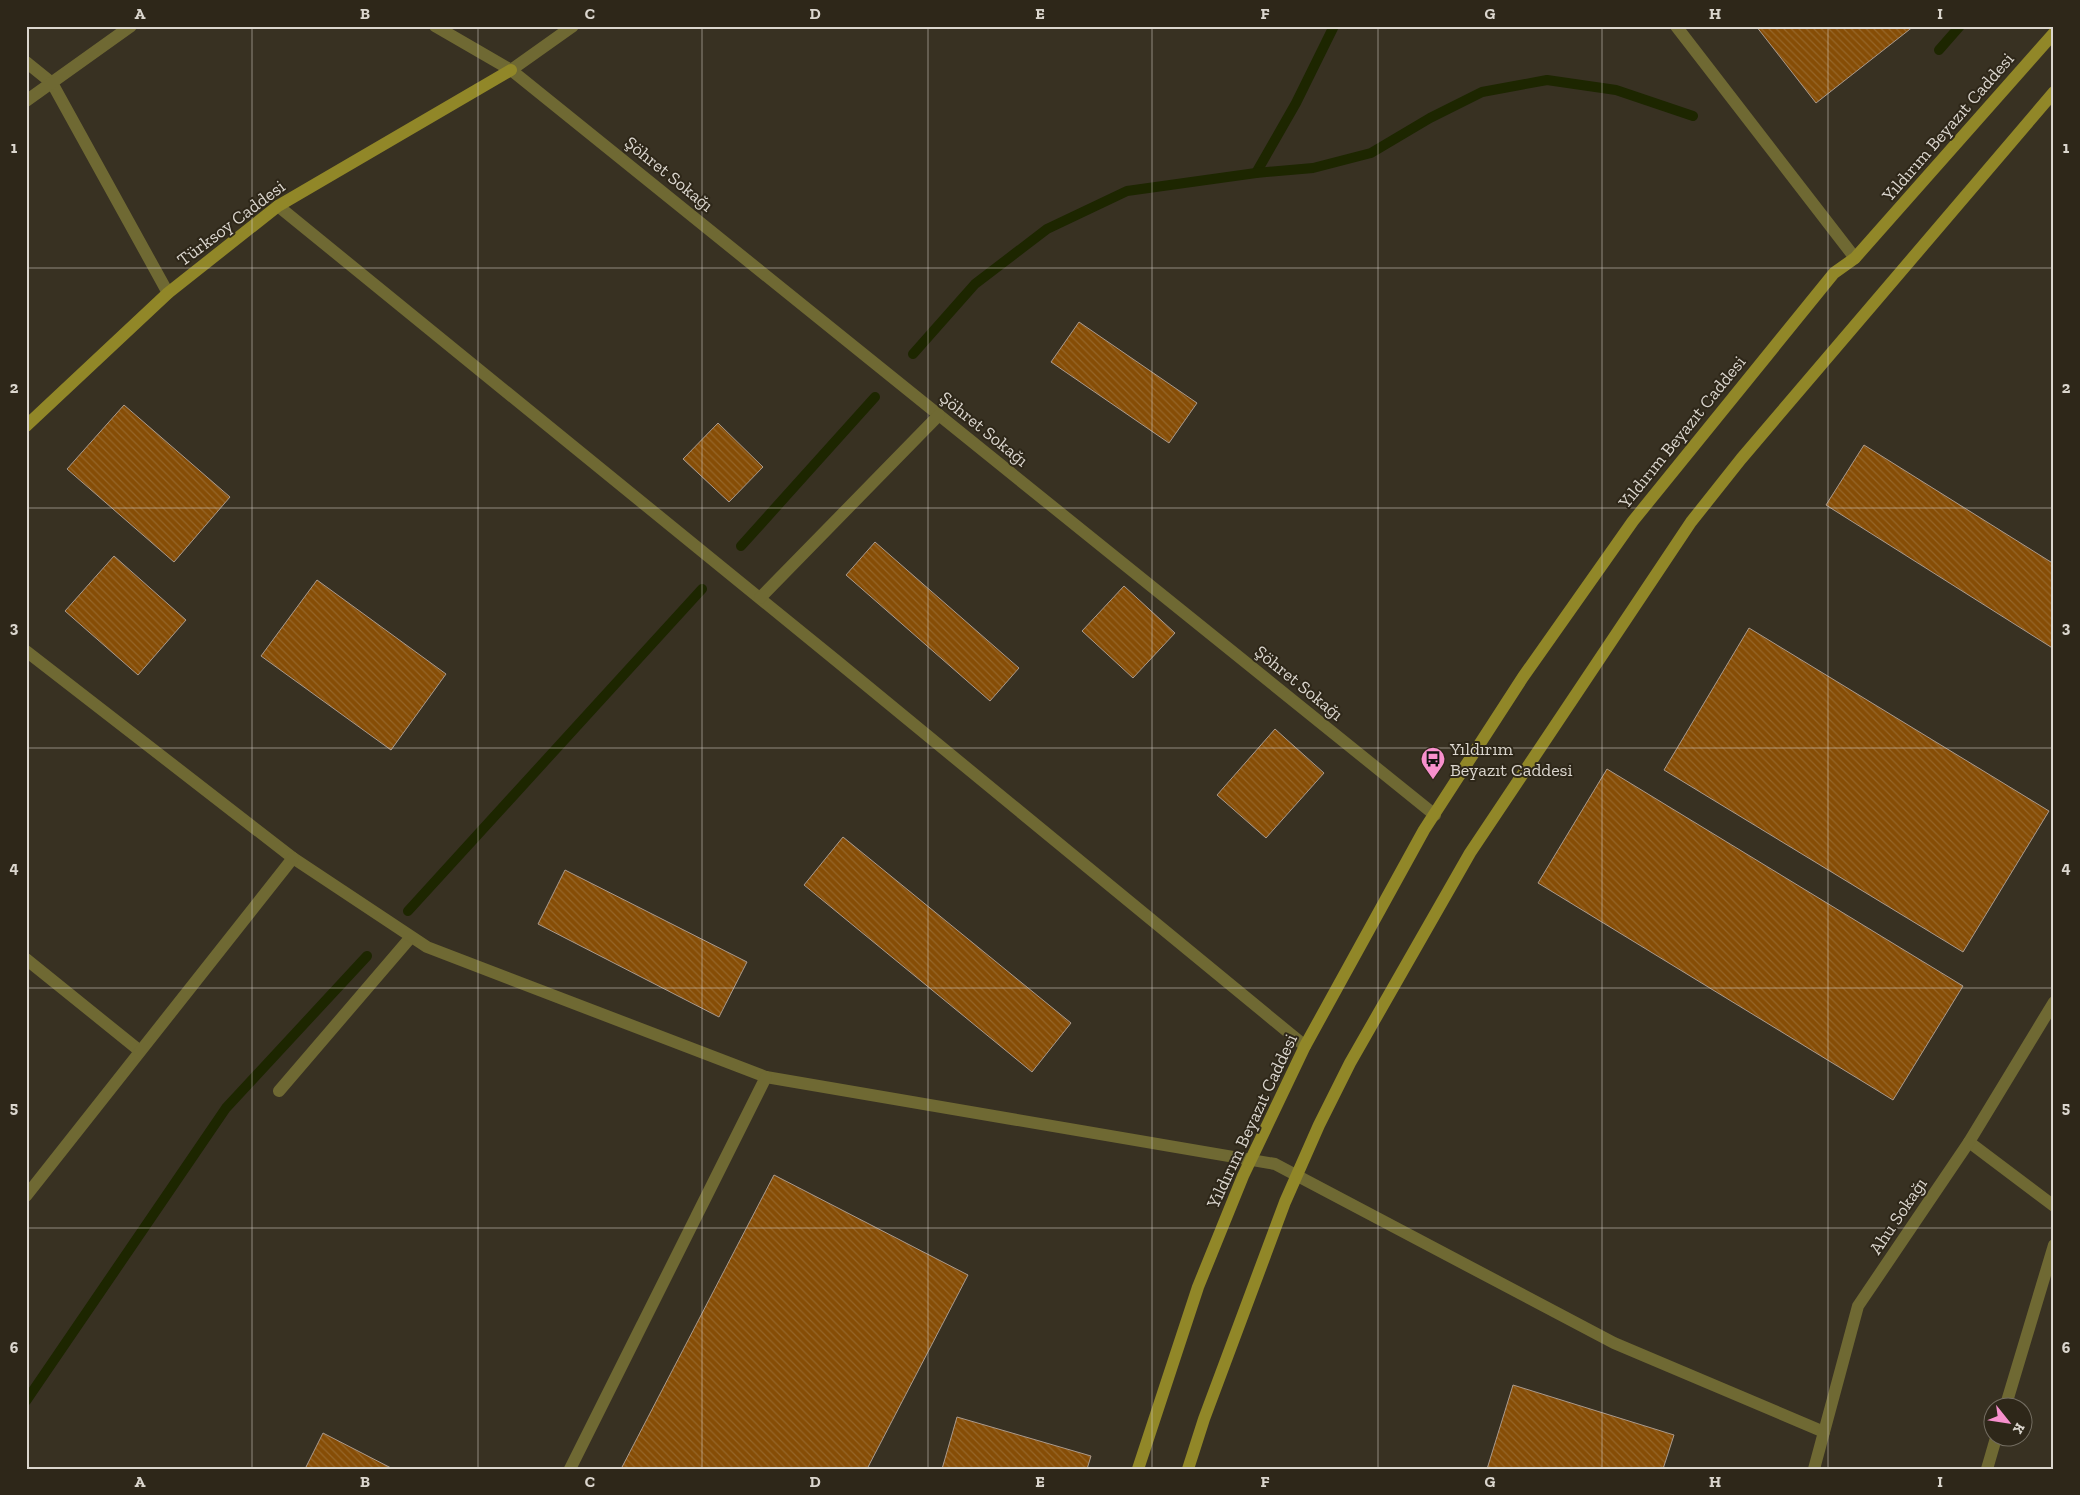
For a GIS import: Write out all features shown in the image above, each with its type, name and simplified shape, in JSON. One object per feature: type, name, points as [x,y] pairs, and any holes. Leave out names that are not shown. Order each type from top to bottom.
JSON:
[{"type":"main road","name":"Yıldırım Beyazıt Caddesi","points":[[1138,1469],[1198,1287],[1251,1159],[1304,1046],[1424,830],[1523,677],[1633,522],[1834,273],[1855,258],[2054,33]]},
{"type":"main road","name":"Türksoy Caddesi","points":[[26,426],[168,293],[278,206],[511,70]]},
{"type":"main road","points":[[1188,1469],[1204,1419],[1261,1265],[1319,1125],[1350,1063],[1470,853],[1686,530],[1741,459],[2054,92]]},
{"type":"street","points":[[26,101],[131,26]]},
{"type":"street","name":"Şöhret Sokağı","points":[[435,26],[511,70],[1435,815]]},
{"type":"street","points":[[511,70],[573,26]]},
{"type":"street","points":[[1676,26],[1855,258]]},
{"type":"street","points":[[26,62],[52,83],[168,293]]},
{"type":"street","points":[[278,206],[760,598],[1304,1046]]},
{"type":"street","points":[[760,598],[939,415]]},
{"type":"street","points":[[26,651],[293,858],[427,947],[766,1077],[1275,1164],[1614,1343],[1824,1432]]},
{"type":"street","points":[[26,1196],[293,858]]},
{"type":"street","points":[[279,1091],[411,937]]},
{"type":"street","points":[[26,960],[140,1051]]},
{"type":"street","name":"Ahu Sokağı","points":[[1814,1469],[1858,1306],[1969,1142],[2054,1002]]},
{"type":"street","points":[[570,1469],[766,1077]]},
{"type":"street","points":[[1969,1142],[2054,1206]]},
{"type":"street","points":[[2008,1398],[2054,1245]]},
{"type":"street","points":[[1987,1469],[1993,1448]]},
{"type":"building","points":[[1756,26],[1914,26],[1816,103]]},
{"type":"building","points":[[1079,322],[1197,403],[1169,443],[1051,362]]},
{"type":"building","points":[[124,405],[230,497],[174,562],[67,469]]},
{"type":"building","points":[[718,423],[763,467],[729,502],[683,459]]},
{"type":"building","points":[[1864,445],[2054,564],[2054,649],[1826,505]]},
{"type":"building","points":[[875,542],[1019,668],[990,701],[846,575]]},
{"type":"building","points":[[114,556],[186,620],[138,675],[65,611]]},
{"type":"building","points":[[317,580],[446,674],[391,750],[261,656]]},
{"type":"building","points":[[1124,586],[1175,633],[1133,678],[1082,631]]},
{"type":"building","points":[[1749,628],[2049,811],[1963,952],[1664,770]]},
{"type":"building","points":[[1275,729],[1324,773],[1266,838],[1217,795]]},
{"type":"building","points":[[1607,769],[1963,986],[1893,1100],[1538,883]]},
{"type":"building","points":[[843,837],[1071,1023],[1032,1072],[804,885]]},
{"type":"building","points":[[565,870],[747,962],[719,1017],[538,924]]},
{"type":"building","points":[[774,1175],[968,1275],[867,1469],[621,1469]]},
{"type":"building","points":[[1513,1385],[1674,1435],[1663,1469],[1487,1469]]},
{"type":"building","points":[[957,1417],[1091,1456],[1087,1469],[942,1469]]},
{"type":"building","points":[[323,1433],[393,1469],[305,1469]]},
{"type":"waterway","points":[[1256,173],[1296,103],[1334,26]]},
{"type":"waterway","points":[[1939,50],[1960,26]]},
{"type":"waterway","points":[[913,354],[975,284],[1047,229],[1127,191],[1256,173],[1313,168],[1371,153],[1430,118],[1482,92],[1547,80],[1616,90],[1693,116]]},
{"type":"waterway","points":[[741,546],[875,397]]},
{"type":"waterway","points":[[408,911],[702,589]]},
{"type":"waterway","points":[[26,1401],[226,1108],[367,956]]},
{"type":"place","name":"Yıldırım Beyazıt Caddesi","points":[[1433,780]]}]
